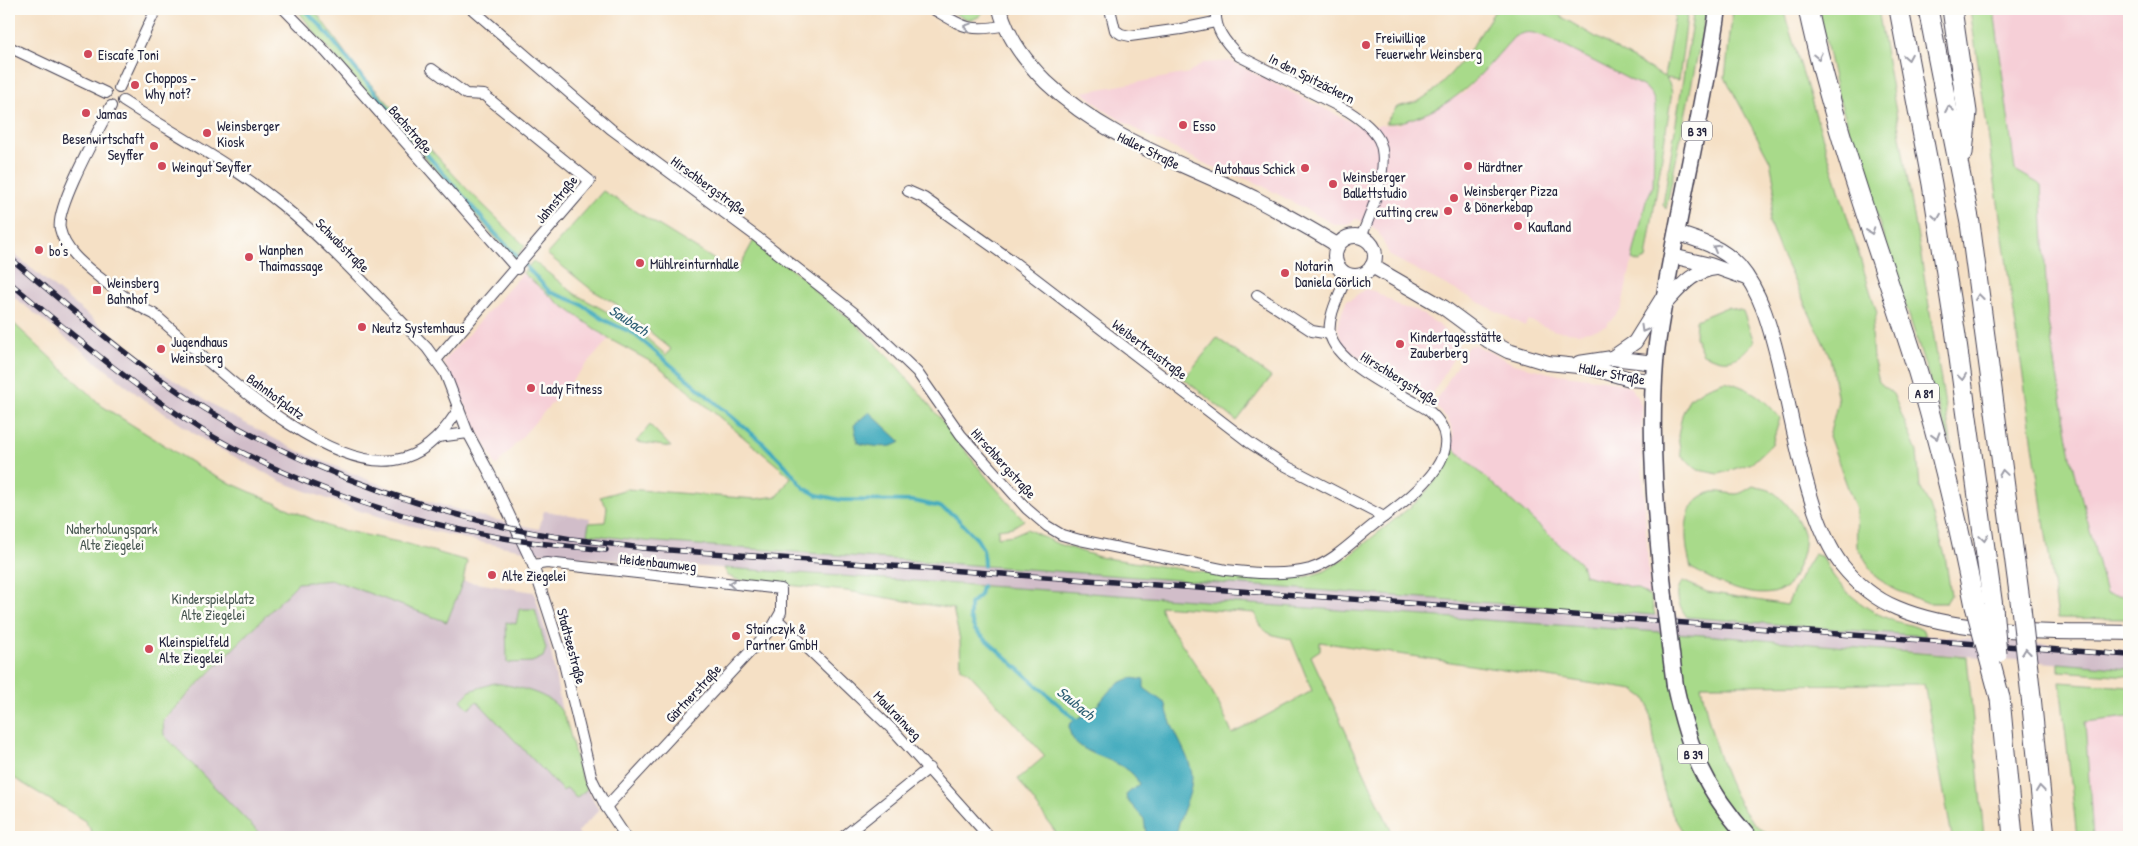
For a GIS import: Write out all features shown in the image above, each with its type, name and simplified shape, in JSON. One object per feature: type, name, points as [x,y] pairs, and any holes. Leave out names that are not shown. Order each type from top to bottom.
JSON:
[{"type":"highway","name":"A 81","points":[[1808,9],[1822,72],[1855,185],[1912,354],[1984,606],[2000,698],[2013,837]]},
{"type":"highway","points":[[1899,9],[1932,184],[1956,336],[1984,606]]},
{"type":"highway","points":[[1928,9],[1970,223],[2021,608],[2045,837]]},
{"type":"highway","points":[[1952,9],[1967,112],[1961,174]]},
{"type":"main road","name":"B 39","points":[[1718,9],[1701,111],[1676,233],[1655,363],[1654,503],[1675,686],[1684,730],[1695,760],[1714,795],[1748,837]]},
{"type":"street","points":[[119,88],[156,9]]},
{"type":"street","name":"Bachstraße","points":[[284,9],[521,263]]},
{"type":"street","name":"Hirschbergstraße","points":[[472,9],[611,129],[757,237],[862,319],[917,372],[961,435],[987,467],[1046,526],[1080,540],[1226,570],[1270,572],[1309,569],[1321,564],[1419,491],[1438,466],[1445,447],[1445,436],[1438,418],[1349,362],[1330,334]]},
{"type":"street","points":[[933,9],[972,30],[985,30],[1006,25]]},
{"type":"street","name":"Haller Straße","points":[[1000,9],[1006,25],[1023,55],[1036,72],[1074,106],[1106,129],[1138,146],[1253,198],[1337,245]]},
{"type":"street","points":[[1110,9],[1115,30],[1121,34],[1164,32],[1215,22],[1216,9]]},
{"type":"street","name":"In den Spitzäckern","points":[[1215,22],[1228,44],[1239,56],[1348,111],[1361,119],[1378,138],[1382,150],[1380,179],[1372,208],[1361,236]]},
{"type":"street","points":[[9,47],[106,93]]},
{"type":"street","name":"Jahnstraße","points":[[432,69],[462,92],[470,95],[484,94],[590,181],[436,360]]},
{"type":"street","points":[[106,93],[110,89],[119,88]]},
{"type":"street","points":[[106,93],[107,102],[111,106],[120,105],[124,96],[119,88]]},
{"type":"street","name":"Schwabstraße","points":[[123,101],[235,172],[284,207],[331,251],[436,360],[448,381],[468,434],[485,463]]},
{"type":"street","name":"Bahnhofplatz","points":[[111,106],[67,197],[59,227],[71,252],[89,269],[136,306],[154,314],[255,400],[286,423],[316,440],[349,454],[373,460],[394,460],[415,453],[438,437],[450,423],[459,408]]},
{"type":"street","name":"Weibertreustraße","points":[[908,191],[924,198],[1010,259],[1250,443],[1282,464],[1384,517]]},
{"type":"street","points":[[1676,233],[1716,247],[1739,266],[1757,295],[1769,325],[1799,451],[1820,520],[1840,563],[1856,581],[1874,596],[1897,608],[1927,618],[1960,625],[2129,634]]},
{"type":"street","points":[[1350,236],[1361,236],[1371,244],[1374,250],[1372,266],[1363,275],[1347,275],[1335,262],[1337,245],[1350,236]]},
{"type":"street","points":[[1672,256],[1719,268],[1746,278]]},
{"type":"street","name":"Haller Straße","points":[[1372,266],[1443,307],[1475,331],[1508,351],[1548,363],[1588,367],[1630,379],[1654,381]]},
{"type":"street","name":"Haller Straße","points":[[1612,358],[1635,342],[1665,299],[1692,275],[1702,270],[1719,268]]},
{"type":"street","points":[[1257,295],[1312,331],[1330,334],[1332,314],[1347,275]]},
{"type":"street","name":"Haller Straße","points":[[1571,365],[1612,358],[1655,363]]},
{"type":"street","name":"Bahnhofplatz","points":[[438,437],[468,434]]},
{"type":"street","name":"Stadtseestraße","points":[[485,463],[533,565],[561,651],[587,761],[606,807],[626,837]]},
{"type":"street","name":"Heidenbaumweg","points":[[533,565],[547,563],[781,589],[782,603],[778,620]]},
{"type":"street","name":"Gärtnerstraße","points":[[606,807],[778,620]]},
{"type":"street","name":"Maulrainweg","points":[[778,620],[858,694],[929,768],[989,837]]},
{"type":"street","points":[[833,837],[842,837],[929,768]]},
{"type":"shaded area","points":[[1994,9],[2129,9],[2129,596],[2106,594],[2071,456],[2048,322],[2015,170]]},
{"type":"shaded area","points":[[1524,31],[1534,32],[1550,39],[1647,88],[1655,104],[1653,187],[1646,202],[1621,309],[1606,326],[1595,330],[1578,333],[1556,331],[1528,320],[1525,326],[1390,256],[1378,231],[1369,224],[1356,219],[1347,225],[1335,225],[1257,183],[1208,165],[1144,134],[1104,110],[1083,92],[1189,73],[1203,63],[1230,61],[1359,126],[1399,124],[1464,93],[1514,37]]},
{"type":"shaded area","points":[[9,250],[100,325],[161,372],[226,413],[294,449],[371,481],[424,500],[487,518],[539,529],[544,511],[590,518],[587,534],[644,541],[2129,650],[2129,669],[1703,635],[644,563],[547,554],[484,543],[360,511],[282,482],[207,442],[143,399],[9,293]]},
{"type":"shaded area","points":[[523,273],[556,301],[609,339],[496,466],[443,362]]},
{"type":"shaded area","name":"Kindertagesstätte Zauberberg","points":[[1365,289],[1374,291],[1401,307],[1415,310],[1438,324],[1460,347],[1430,398],[1404,383],[1402,385],[1347,349],[1341,341],[1338,328],[1347,299],[1350,300]]},
{"type":"shaded area","points":[[1475,345],[1514,364],[1550,373],[1611,381],[1630,387],[1638,397],[1642,409],[1641,447],[1650,596],[1636,588],[1584,575],[1581,564],[1452,447],[1453,432],[1447,418],[1434,405],[1468,346]]},
{"type":"shaded area","points":[[333,580],[447,622],[463,581],[534,592],[550,646],[562,713],[580,777],[599,810],[578,832],[581,837],[263,837],[164,735],[163,721],[298,583]]},
{"type":"shaded area","points":[[2067,685],[2129,688],[2129,837],[2091,837]]},
{"type":"green space","points":[[297,9],[310,9],[318,15],[357,69],[465,187],[525,246],[514,259],[317,36]]},
{"type":"green space","points":[[947,9],[985,9],[977,18],[968,19]]},
{"type":"green space","points":[[1496,9],[1553,9],[1565,19],[1664,77],[1676,9],[1688,9],[1679,80],[1665,78],[1672,92],[1646,259],[1639,262],[1632,259],[1646,201],[1653,186],[1655,104],[1652,95],[1646,88],[1550,39],[1536,34],[1524,33],[1514,37],[1473,82],[1450,100],[1422,115],[1399,122],[1385,123],[1397,107],[1419,101],[1438,88],[1467,55]]},
{"type":"green space","points":[[1694,9],[1707,9],[1666,209],[1663,205]]},
{"type":"green space","points":[[1733,9],[1783,9],[1877,313],[1871,333],[1873,358],[1879,382],[1893,394],[1917,452],[1920,487],[1930,506],[1945,555],[1951,595],[1946,603],[1928,603],[1896,590],[1877,578],[1857,547],[1856,510],[1829,436],[1838,401],[1830,357],[1781,253],[1769,222],[1775,187],[1770,161],[1725,77]]},
{"type":"green space","points":[[1819,9],[1878,9],[1952,449],[1837,92]]},
{"type":"green space","points":[[1970,9],[1994,9],[2015,170],[2041,185],[2048,322],[2071,456],[2106,594],[2129,596],[2129,619],[2058,618]]},
{"type":"green space","points":[[603,191],[736,273],[754,240],[815,287],[813,290],[855,324],[910,381],[983,473],[1024,520],[1013,527],[998,529],[998,537],[1013,535],[1027,529],[1058,544],[1099,557],[1248,579],[1306,577],[1325,571],[1349,556],[1419,500],[1440,475],[1452,447],[1581,564],[1584,575],[1636,588],[1650,596],[1655,615],[644,541],[587,534],[589,523],[605,522],[607,507],[600,497],[627,489],[755,499],[778,496],[791,477],[657,365],[609,339],[556,301],[523,273],[533,261],[575,294],[642,334],[666,355],[671,349],[616,304],[592,290],[547,254]]},
{"type":"green space","points":[[1727,307],[1743,311],[1754,342],[1742,354],[1731,360],[1719,360],[1703,354],[1695,337],[1696,320]]},
{"type":"green space","name":"Naherholungspark Alte Ziegelei","points":[[9,319],[102,406],[212,475],[332,528],[408,544],[467,561],[463,581],[447,622],[333,580],[298,583],[163,720],[164,735],[263,837],[95,837],[85,821],[9,775]]},
{"type":"green space","points":[[1217,338],[1271,377],[1237,421],[1184,379]]},
{"type":"green space","points":[[1725,381],[1755,394],[1780,418],[1772,444],[1752,463],[1719,474],[1698,470],[1681,455],[1678,436],[1682,415],[1689,399],[1704,389]]},
{"type":"green space","points":[[650,425],[671,447],[636,442]]},
{"type":"green space","points":[[1753,486],[1769,490],[1788,505],[1802,529],[1804,537],[1802,555],[1789,585],[1774,593],[1751,593],[1730,587],[1691,568],[1689,558],[1686,535],[1687,523],[1694,503],[1702,496],[1713,492],[1738,494]]},
{"type":"green space","points":[[1814,554],[1823,557],[1834,577],[1859,602],[1889,619],[1921,629],[1925,632],[1925,636],[1687,617],[1678,599],[1678,590],[1683,581],[1707,592],[1787,605],[1801,575]]},
{"type":"green space","points":[[724,568],[1703,635],[1967,657],[1984,837],[1952,837],[1924,684],[1701,685],[1708,717],[1724,771],[1739,803],[1748,816],[1771,837],[1687,837],[1677,823],[1664,792],[1649,706],[1645,698],[1634,690],[1320,642],[1320,650],[1311,656],[1394,837],[1059,837],[1018,779],[1045,756],[969,673],[961,668],[960,640],[953,609],[847,591],[738,580],[728,576]],"holes":[[[1160,606],[1255,613],[1264,630],[1277,636],[1291,639],[1312,691],[1232,734],[1210,688],[1164,618]]]},
{"type":"green space","points":[[519,609],[535,609],[546,649],[543,657],[532,662],[507,663],[506,622],[516,624]]},
{"type":"green space","points":[[2059,663],[2129,669],[2129,676],[2059,671]]},
{"type":"green space","points":[[2060,682],[2129,687],[2129,717],[2085,722],[2093,837],[2077,837]]},
{"type":"green space","points":[[494,683],[512,686],[542,696],[558,707],[563,714],[570,732],[579,771],[587,789],[576,798],[567,788],[563,791],[477,701],[469,709],[461,700],[470,691]]},
{"type":"water","points":[[869,412],[901,442],[886,447],[858,443],[854,425]]},
{"type":"water","points":[[1132,678],[1144,680],[1144,688],[1166,704],[1170,721],[1191,769],[1190,793],[1177,832],[1163,836],[1146,833],[1144,819],[1127,800],[1126,795],[1139,784],[1133,775],[1124,767],[1088,751],[1071,736],[1069,725],[1095,707],[1116,685]]},
{"type":"waterway","name":"Saubach","points":[[303,9],[319,24],[398,121],[494,232],[550,292],[579,303],[606,321],[633,333],[763,443],[786,466],[804,488],[817,495],[841,500],[914,501],[940,507],[954,515],[977,539],[983,549],[984,566]]},
{"type":"waterway","name":"Saubach","points":[[982,586],[980,595],[970,604],[970,618],[975,630],[1077,721]]},
{"type":"railway","points":[[9,257],[137,362],[193,401],[232,424],[272,445],[356,482],[442,510],[524,531],[642,548],[2129,655]]},
{"type":"railway","points":[[9,282],[132,382],[210,435],[282,472],[362,502],[444,526],[523,541],[606,550]]},
{"type":"place","name":"Freiwillige Feuerwehr Weinsberg","points":[[1366,45]]},
{"type":"place","name":"Eiscafe Toni","points":[[88,54]]},
{"type":"place","name":"Choppos - Why not?","points":[[135,85]]},
{"type":"place","name":"Jamas","points":[[86,113]]},
{"type":"place","name":"Esso","points":[[1183,125]]},
{"type":"place","name":"Weinsberger Kiosk","points":[[207,133]]},
{"type":"place","name":"Besenwirtschaft Seyffer","points":[[154,146]]},
{"type":"place","name":"Weingut Seyffer","points":[[162,166]]},
{"type":"place","name":"Härdtner","points":[[1468,166]]},
{"type":"place","name":"Autohaus Schick","points":[[1305,168]]},
{"type":"place","name":"Weinsberger Ballettstudio","points":[[1333,184]]},
{"type":"place","name":"Weinsberger Pizza & Dönerkebap","points":[[1454,198]]},
{"type":"place","name":"cutting crew","points":[[1448,211]]},
{"type":"place","name":"Kaufland","points":[[1518,226]]},
{"type":"place","name":"bo's","points":[[39,250]]},
{"type":"place","name":"Wanphen Thaimassage","points":[[249,257]]},
{"type":"place","name":"Mühlreinturnhalle","points":[[640,263]]},
{"type":"place","name":"Notarin Daniela Görlich","points":[[1285,273]]},
{"type":"place","name":"Weinsberg Bahnhof","points":[[97,290]]},
{"type":"place","name":"Neutz Systemhaus","points":[[362,327]]},
{"type":"place","name":"Kindertagesstätte Zauberberg","points":[[1400,344]]},
{"type":"place","name":"Jugendhaus Weinsberg","points":[[161,349]]},
{"type":"place","name":"Lady Fitness","points":[[531,388]]},
{"type":"place","name":"Alte Ziegelei","points":[[492,575]]},
{"type":"place","name":"Stainczyk & Partner GmbH","points":[[736,636]]},
{"type":"place","name":"Kleinspielfeld Alte Ziegelei","points":[[149,649]]},
{"type":"park label","name":"Kinderspielplatz Alte Ziegelei","points":[[213,606]]}]
